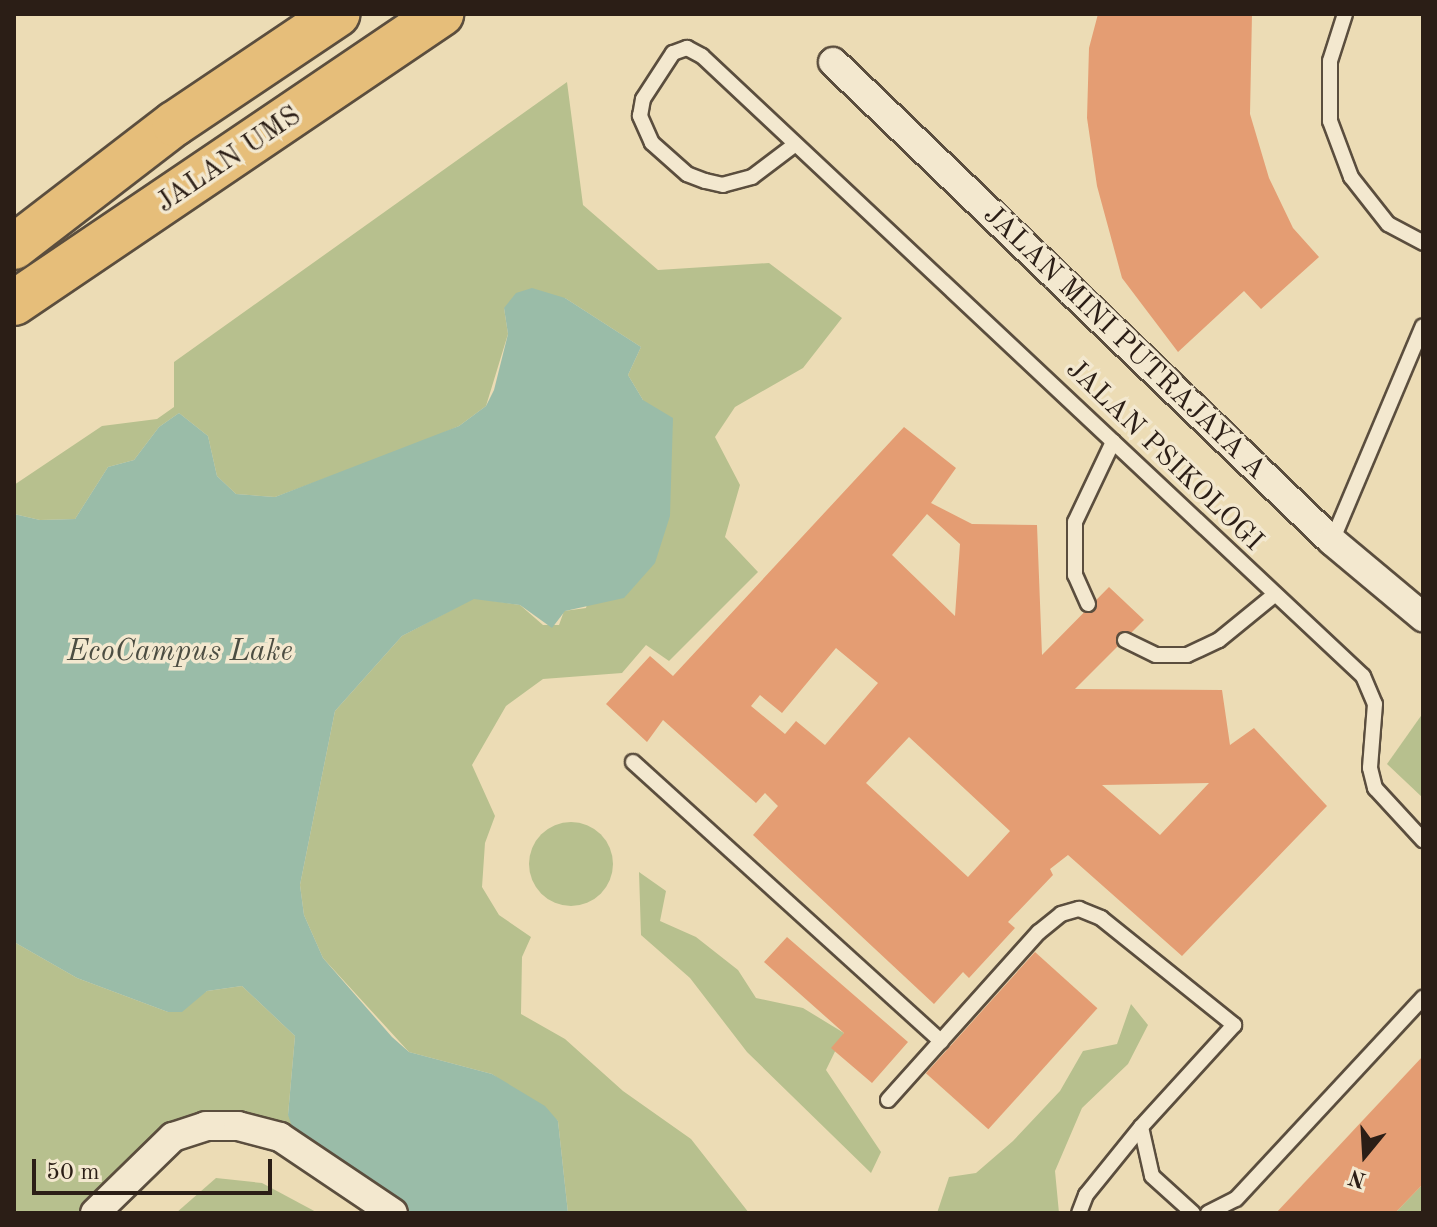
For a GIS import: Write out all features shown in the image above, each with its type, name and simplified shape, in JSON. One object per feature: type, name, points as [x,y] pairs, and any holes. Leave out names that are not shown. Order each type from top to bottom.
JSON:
[{"type":"highway","name":"JALAN UMS","points":[[14,247],[174,124],[338,14]]},
{"type":"highway","name":"JALAN UMS","points":[[14,303],[441,14]]},
{"type":"street","name":"JALAN MINI PUTRAJAYA A","points":[[833,62],[1332,541],[1423,617]]},
{"type":"street","points":[[95,1213],[173,1137],[206,1126],[238,1126],[280,1137],[393,1213]]},
{"type":"lane","points":[[1345,14],[1330,61],[1330,121],[1351,177],[1388,224],[1423,243]]},
{"type":"lane","name":"JALAN PSIKOLOGI","points":[[793,146],[752,177],[723,185],[705,181],[687,174],[652,143],[640,116],[643,99],[666,59],[679,50],[692,50],[1368,683],[1375,704],[1370,768],[1375,788],[1423,840]]},
{"type":"lane","points":[[1332,541],[1423,326]]},
{"type":"lane","points":[[1088,604],[1075,575],[1075,522],[1113,442]]},
{"type":"lane","points":[[1125,640],[1156,655],[1187,655],[1219,640],[1273,596]]},
{"type":"lane","points":[[633,762],[941,1041]]},
{"type":"lane","points":[[888,1100],[1061,914],[1079,909],[1101,918],[1234,1025],[1141,1127],[1086,1195],[1079,1213]]},
{"type":"lane","points":[[1208,1213],[1236,1199],[1423,998]]},
{"type":"lane","points":[[1141,1127],[1152,1176],[1193,1213]]},
{"type":"shaded area","points":[[567,82],[583,205],[658,270],[769,263],[842,318],[803,368],[735,407],[715,437],[740,485],[725,537],[758,572],[669,661],[646,645],[622,673],[543,679],[506,706],[472,765],[495,816],[485,843],[482,887],[499,915],[531,937],[522,957],[521,1014],[565,1039],[623,1091],[691,1139],[749,1213],[568,1213],[558,1121],[492,1074],[409,1052],[323,958],[304,915],[300,885],[335,711],[402,636],[474,598],[520,605],[543,625],[559,625],[564,611],[586,608],[643,400],[628,375],[641,347],[565,298],[504,308],[508,334],[486,406],[459,426],[415,445],[275,497],[236,494],[217,476],[208,436],[179,413],[159,427],[134,460],[108,467],[75,519],[40,520],[14,514],[14,485],[102,426],[157,419],[174,407],[174,362]]},
{"type":"shaded area","points":[[1423,713],[1423,798],[1387,764]]},
{"type":"shaded area","points":[[571,822],[587,825],[601,834],[610,848],[613,864],[610,880],[601,894],[587,903],[571,906],[555,903],[541,894],[532,880],[529,864],[532,848],[541,834],[555,825]]},
{"type":"shaded area","points":[[639,872],[666,891],[660,921],[696,937],[738,970],[756,998],[803,1008],[844,1033],[826,1070],[881,1152],[871,1173],[747,1052],[690,978],[641,935]]},
{"type":"shaded area","points":[[14,942],[77,978],[168,1012],[207,991],[242,986],[295,1036],[288,1115],[390,1213],[363,1213],[266,1140],[188,1132],[105,1213],[14,1213]]},
{"type":"shaded area","points":[[1131,1004],[1148,1025],[1128,1064],[1082,1108],[1055,1171],[1059,1213],[937,1213],[949,1177],[976,1173],[1013,1141],[1060,1091],[1083,1051],[1117,1044]]},
{"type":"shaded area","points":[[216,1178],[262,1183],[318,1213],[176,1213]]},
{"type":"shaded area","points":[[1423,1184],[1423,1213],[1395,1213]]},
{"type":"water","name":"EcoCampus Lake","points":[[532,288],[565,298],[641,347],[628,375],[643,400],[673,418],[670,516],[655,563],[624,598],[565,611],[552,628],[520,605],[474,599],[402,636],[335,711],[300,885],[304,915],[323,958],[392,1037],[409,1052],[492,1074],[545,1106],[558,1121],[568,1213],[390,1213],[296,1138],[288,1115],[295,1036],[242,986],[207,991],[182,1012],[168,1012],[77,978],[14,942],[14,514],[40,520],[75,519],[108,467],[134,460],[159,427],[179,413],[208,436],[217,476],[236,494],[275,497],[459,426],[486,406],[494,390],[508,334],[504,308],[516,293]]},
{"type":"building","points":[[1098,14],[1252,14],[1250,114],[1269,178],[1293,228],[1319,257],[1261,309],[1244,291],[1178,352],[1122,278],[1097,186],[1087,118],[1089,48]]},
{"type":"building","points":[[904,427],[956,468],[931,503],[972,524],[1037,525],[1042,655],[1109,587],[1144,620],[1075,689],[1222,690],[1230,745],[1254,728],[1327,806],[1182,956],[1068,855],[1050,869],[1053,875],[1008,922],[1015,928],[969,978],[963,972],[934,1004],[753,835],[778,806],[765,793],[756,803],[663,720],[647,742],[606,704],[650,656],[673,676]],"holes":[[[927,514],[960,544],[955,616],[892,555]],[[836,648],[878,683],[825,745],[796,721],[785,734],[751,706],[760,695],[782,713]],[[909,737],[1010,831],[968,877],[866,783]],[[1209,783],[1160,835],[1102,785]]]},
{"type":"building","points":[[787,937],[908,1042],[872,1083],[831,1048],[844,1033],[764,962]]},
{"type":"building","points":[[1035,952],[1097,1008],[988,1129],[926,1073]]},
{"type":"building","points":[[1423,1056],[1423,1184],[1395,1213],[1276,1213]]}]
